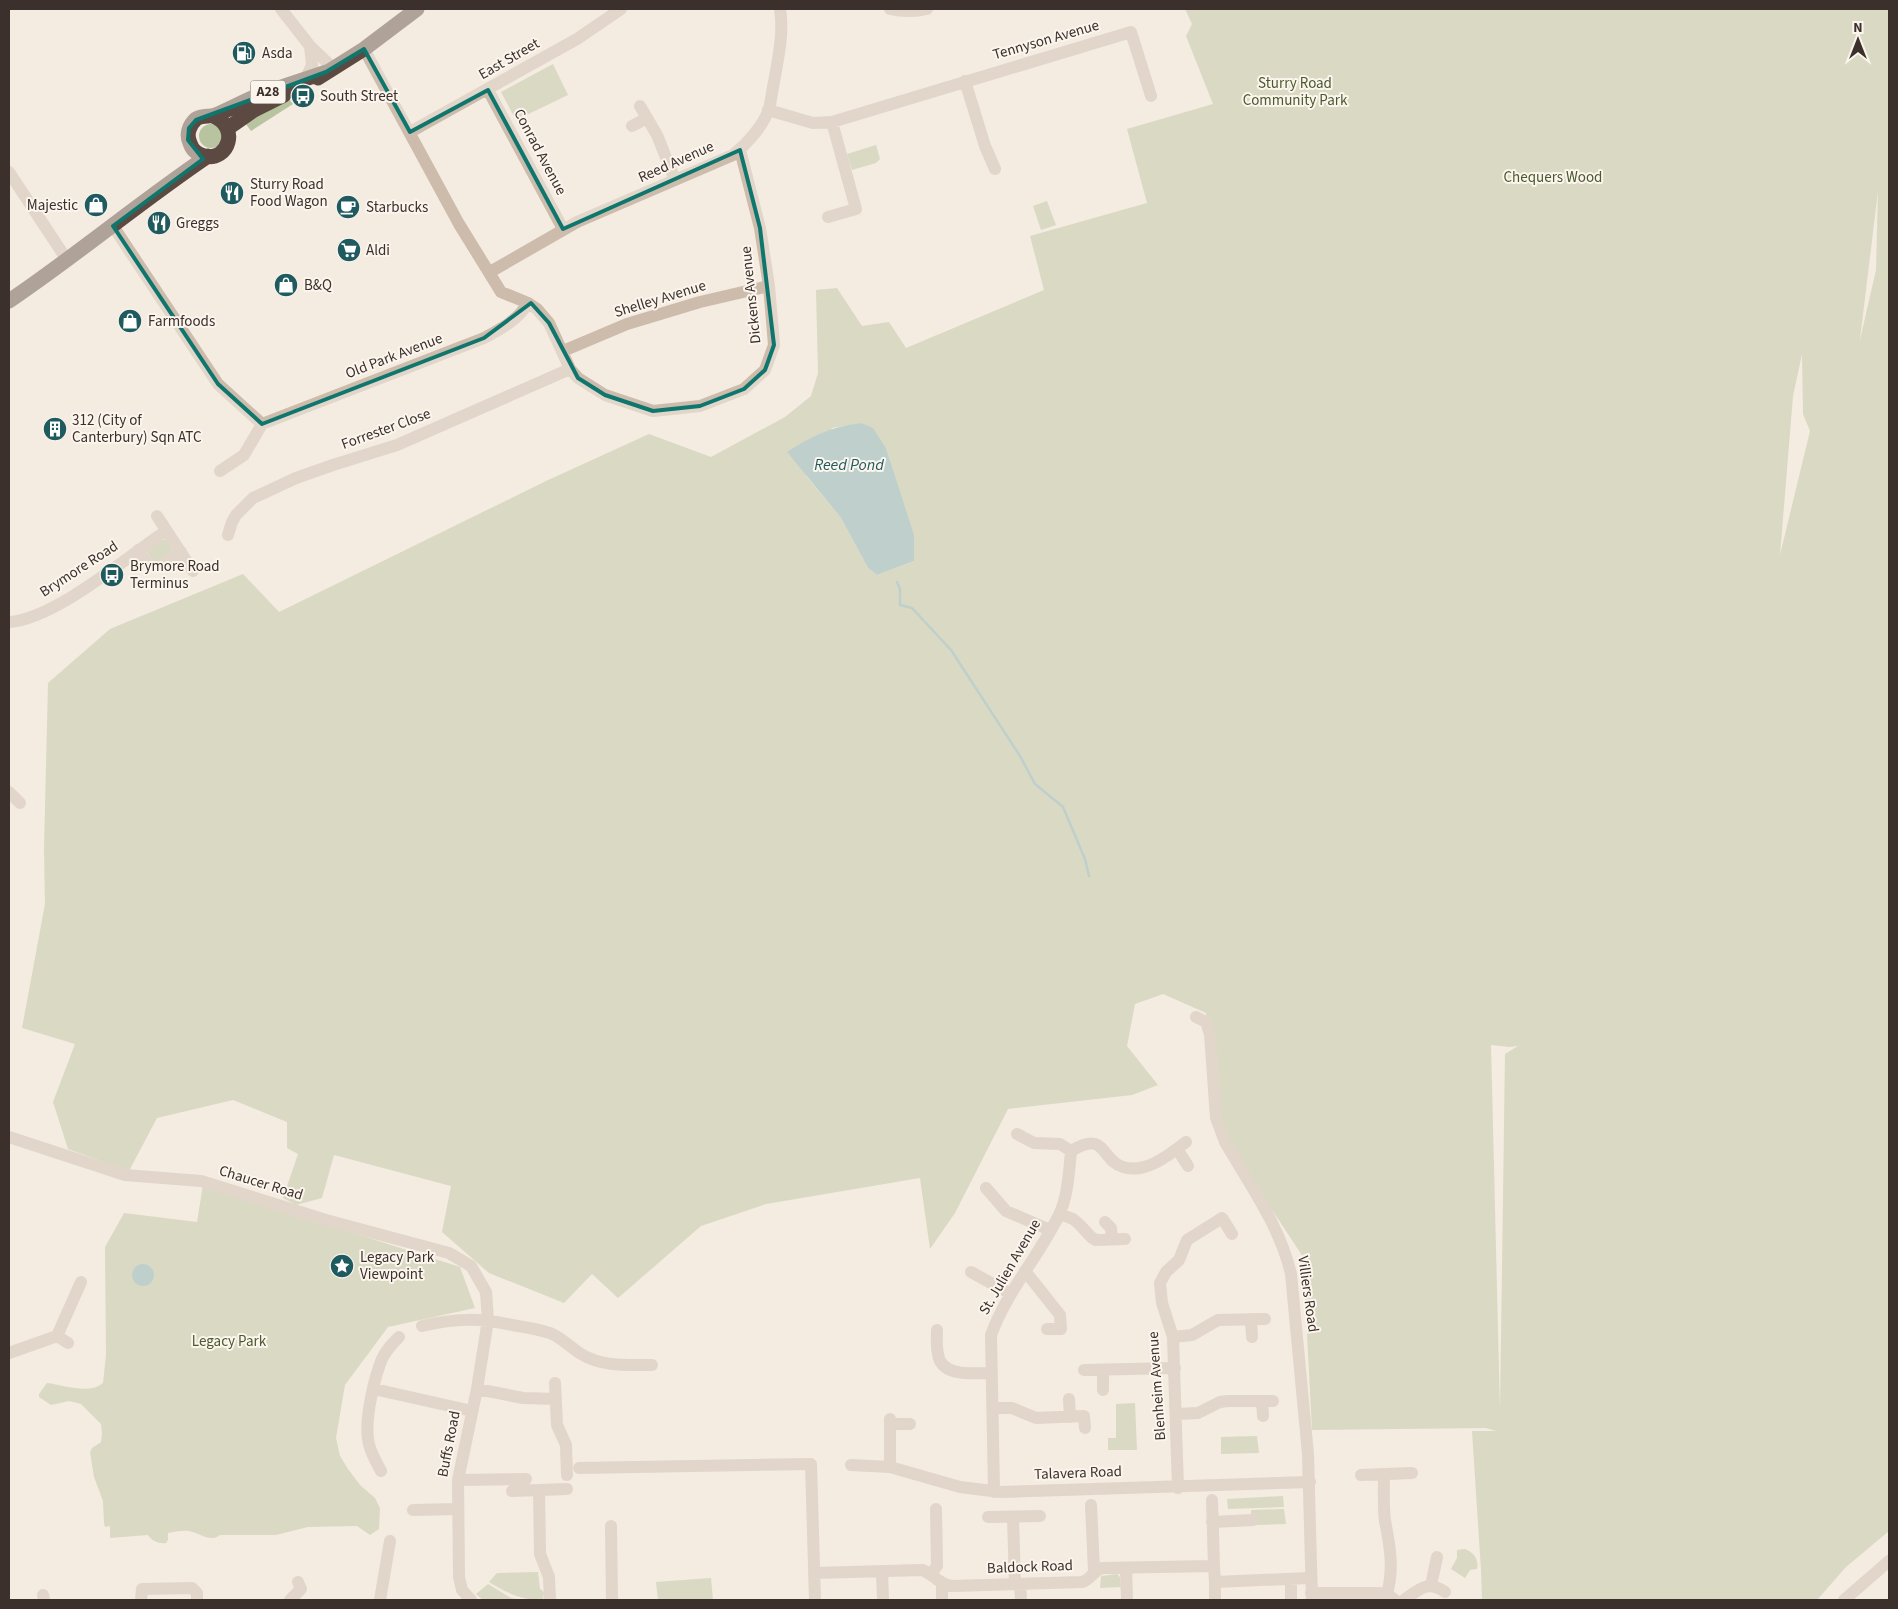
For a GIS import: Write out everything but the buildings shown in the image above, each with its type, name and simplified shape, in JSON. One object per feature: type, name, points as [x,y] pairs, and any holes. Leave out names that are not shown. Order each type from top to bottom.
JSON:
[{"type":"highway","name":"A28","points":[[9,301],[113,226],[168,183],[208,156],[214,156],[224,149],[229,139],[228,128],[254,110],[307,86],[364,49],[417,9]]},
{"type":"highway","name":"A28","points":[[168,183],[186,159],[190,143],[188,133],[191,125],[202,116],[212,116],[257,96],[330,70]]},
{"type":"highway","points":[[212,116],[224,122],[228,128]]},
{"type":"highway","points":[[190,143],[197,153],[208,156]]},
{"type":"street","points":[[281,9],[330,70]]},
{"type":"street","name":"East Street","points":[[411,135],[577,39],[621,9]]},
{"type":"street","name":"Reed Avenue","points":[[490,272],[563,229],[733,155],[740,150],[760,125],[768,110],[779,52],[782,18],[780,9]]},
{"type":"street","points":[[890,9],[915,12],[927,9]]},
{"type":"street","name":"Tennyson Avenue","points":[[768,110],[813,123],[832,122],[1131,32],[1151,96]]},
{"type":"street","points":[[305,80],[312,65],[310,46]]},
{"type":"street","points":[[364,49],[459,224],[501,292],[528,303],[537,309],[549,323],[570,369]]},
{"type":"street","points":[[965,81],[985,146],[995,169]]},
{"type":"street","name":"Conrad Avenue","points":[[488,90],[563,229]]},
{"type":"street","points":[[640,106],[658,135],[675,180]]},
{"type":"street","points":[[632,126],[647,118]]},
{"type":"street","points":[[828,217],[856,209],[832,122]]},
{"type":"street","name":"Dickens Avenue","points":[[570,369],[578,378],[605,395],[653,411],[700,406],[744,389],[765,370],[774,345],[769,286],[760,228],[740,150]]},
{"type":"street","points":[[9,172],[67,260]]},
{"type":"street","points":[[113,226],[218,384],[262,424],[244,455],[220,471]]},
{"type":"street","name":"Shelley Avenue","points":[[563,351],[627,324],[700,302],[769,286]]},
{"type":"street","name":"Old Park Avenue","points":[[262,424],[484,338],[514,320],[528,303]]},
{"type":"street","name":"Forrester Close","points":[[228,535],[236,515],[253,498],[296,478],[397,445],[570,369]]},
{"type":"street","points":[[157,516],[193,572]]},
{"type":"street","name":"Brymore Road","points":[[9,622],[34,615],[70,597],[166,531]]},
{"type":"street","name":"Brymore Road","points":[[138,550],[151,567],[157,567],[181,552]]},
{"type":"street","points":[[9,792],[20,803]]},
{"type":"street","name":"Villiers Road","points":[[1196,1017],[1206,1022],[1210,1034],[1218,1126],[1279,1234],[1291,1274],[1310,1482],[1311,1597]]},
{"type":"street","points":[[1017,1134],[1034,1143],[1060,1144],[1071,1151],[1082,1144],[1101,1146],[1118,1165],[1130,1168],[1146,1167],[1153,1164],[1182,1145],[1188,1166]]},
{"type":"street","name":"Chaucer Road","points":[[9,1137],[125,1175],[201,1181],[326,1220],[449,1253],[471,1266],[486,1292]]},
{"type":"street","name":"St. Julien Avenue","points":[[994,1492],[991,1334],[1011,1294],[1060,1214],[1066,1191],[1071,1151]]},
{"type":"street","points":[[986,1188],[1006,1211],[1050,1230]]},
{"type":"street","points":[[1060,1214],[1080,1224],[1090,1237],[1096,1240],[1125,1239]]},
{"type":"street","name":"Blenheim Avenue","points":[[1178,1488],[1173,1337],[1162,1303],[1160,1283],[1166,1272],[1179,1260],[1187,1240],[1222,1218],[1232,1234]]},
{"type":"street","points":[[1105,1222],[1111,1228],[1112,1239]]},
{"type":"street","points":[[1025,1271],[1060,1315],[1060,1329],[1047,1329]]},
{"type":"street","points":[[971,1272],[1011,1294]]},
{"type":"street","points":[[9,1353],[42,1342],[63,1340],[81,1282]]},
{"type":"street","name":"Buffs Road","points":[[469,1600],[460,1584],[457,1509],[458,1480],[477,1389],[488,1320],[486,1292]]},
{"type":"street","points":[[422,1326],[455,1319],[488,1320],[532,1328],[550,1334],[563,1340],[583,1355],[600,1361],[625,1365],[652,1365]]},
{"type":"street","points":[[1251,1319],[1252,1337]]},
{"type":"street","points":[[1173,1337],[1192,1334],[1218,1320],[1265,1319]]},
{"type":"street","points":[[937,1330],[938,1356],[947,1368],[960,1373],[991,1372]]},
{"type":"street","points":[[382,1471],[373,1456],[368,1439],[369,1410],[382,1358],[399,1338]]},
{"type":"street","points":[[1084,1370],[1175,1368]]},
{"type":"street","points":[[1103,1370],[1103,1390]]},
{"type":"street","points":[[555,1383],[557,1425],[566,1445],[573,1472],[811,1464],[815,1600]]},
{"type":"street","points":[[374,1389],[472,1411]]},
{"type":"street","points":[[477,1389],[523,1398],[556,1399]]},
{"type":"street","points":[[1069,1399],[1070,1417]]},
{"type":"street","points":[[1176,1414],[1198,1412],[1220,1402],[1268,1401],[1263,1416]]},
{"type":"street","points":[[992,1408],[1012,1408],[1036,1418],[1084,1416],[1085,1428]]},
{"type":"street","points":[[890,1467],[890,1422],[910,1424]]},
{"type":"street","name":"Talavera Road","points":[[851,1465],[890,1467],[960,1486],[994,1492],[1178,1488],[1310,1482]]},
{"type":"street","points":[[1361,1475],[1412,1473]]},
{"type":"street","points":[[1311,1597],[1391,1597],[1391,1553],[1385,1521],[1384,1474]]},
{"type":"street","points":[[458,1480],[526,1479]]},
{"type":"street","points":[[512,1491],[567,1489]]},
{"type":"street","points":[[539,1490],[540,1554],[549,1577],[550,1600]]},
{"type":"street","points":[[1212,1500],[1215,1600]]},
{"type":"street","points":[[1091,1505],[1094,1571]]},
{"type":"street","points":[[413,1510],[457,1509]]},
{"type":"street","points":[[931,1574],[936,1566],[936,1509]]},
{"type":"street","points":[[988,1517],[1040,1516]]},
{"type":"street","points":[[1013,1517],[1021,1600]]},
{"type":"street","points":[[1212,1522],[1253,1520]]},
{"type":"street","points":[[611,1526],[612,1600]]},
{"type":"street","points":[[380,1600],[390,1541]]},
{"type":"street","points":[[1432,1585],[1437,1557]]},
{"type":"street","points":[[1844,1600],[1889,1561]]},
{"type":"street","name":"Baldock Road","points":[[942,1584],[947,1586],[1082,1582],[1089,1579],[1094,1571],[1103,1568],[1214,1566]]},
{"type":"street","points":[[1126,1568],[1127,1600]]},
{"type":"street","points":[[814,1573],[917,1570],[931,1574],[942,1584],[942,1600]]},
{"type":"street","points":[[882,1571],[883,1600]]},
{"type":"street","points":[[1215,1582],[1310,1578]]},
{"type":"street","points":[[1291,1579],[1291,1600]]},
{"type":"street","points":[[290,1600],[301,1589],[298,1582]]},
{"type":"street","points":[[1404,1600],[1420,1589],[1432,1585],[1445,1592]]},
{"type":"street","points":[[141,1600],[142,1589],[192,1588],[197,1593],[197,1600]]},
{"type":"highlighted area","points":[[364,49],[410,132],[488,90],[563,229],[740,150],[760,228],[774,345],[765,370],[744,389],[700,406],[653,411],[605,395],[578,378],[549,323],[531,303],[484,338],[262,424],[218,384],[113,226],[203,159],[188,140],[189,128],[196,120],[326,72]]},
{"type":"green space","points":[[1185,9],[1889,9],[1889,1531],[1846,1567],[1817,1600],[1482,1600],[1472,1431],[1496,1431],[1486,1428],[1312,1430],[1303,1257],[1242,1164],[1219,1120],[1206,1013],[1163,994],[1135,1004],[1127,1046],[1158,1085],[1132,1095],[1008,1109],[955,1213],[930,1249],[920,1178],[766,1204],[701,1226],[618,1298],[592,1274],[564,1303],[489,1273],[442,1232],[451,1186],[334,1155],[322,1198],[296,1205],[283,1198],[298,1154],[287,1148],[287,1122],[233,1100],[157,1118],[129,1171],[68,1149],[53,1102],[75,1044],[22,1028],[45,904],[44,849],[48,683],[110,629],[243,574],[279,612],[546,481],[649,434],[711,457],[785,417],[811,396],[818,373],[816,290],[837,288],[862,326],[889,322],[906,348],[1044,290],[1030,236],[1147,203],[1127,129],[1213,104],[1186,36],[1192,24]],"holes":[[[1878,191],[1876,270],[1860,340]],[[1802,354],[1803,414],[1810,431],[1780,555],[1793,396]],[[861,423],[886,448],[898,489],[914,561],[877,575],[868,568],[841,518],[806,476],[832,428]],[[1491,1045],[1518,1046],[1505,1054],[1500,1411]]]},
{"type":"green space","points":[[553,64],[568,95],[516,120],[501,92]]},
{"type":"green space","points":[[289,99],[293,104],[251,131],[243,120]]},
{"type":"green space","points":[[211,124],[219,128],[223,136],[219,144],[211,148],[203,144],[199,136],[203,128]]},
{"type":"green space","points":[[876,145],[880,159],[876,163],[852,170],[847,154]]},
{"type":"green space","points":[[1047,201],[1056,225],[1041,230],[1033,206]]},
{"type":"green space","points":[[161,540],[166,540],[172,549],[172,553],[155,564],[146,551]]},
{"type":"green space","name":"Legacy Park","points":[[203,1185],[460,1267],[475,1308],[388,1327],[345,1385],[336,1438],[340,1456],[348,1469],[360,1485],[375,1498],[380,1508],[379,1529],[370,1535],[357,1526],[308,1527],[276,1535],[220,1535],[212,1538],[189,1531],[181,1531],[168,1533],[166,1543],[153,1540],[148,1535],[110,1538],[110,1526],[105,1527],[103,1501],[94,1477],[90,1452],[92,1448],[101,1442],[101,1424],[81,1404],[69,1401],[51,1405],[39,1397],[47,1383],[84,1389],[97,1387],[103,1383],[106,1355],[105,1247],[124,1213],[197,1222]]},
{"type":"green space","points":[[1135,1403],[1137,1450],[1108,1450],[1108,1438],[1116,1438],[1116,1404]]},
{"type":"green space","points":[[1257,1436],[1259,1453],[1221,1454],[1221,1437]]},
{"type":"green space","points":[[1283,1496],[1284,1507],[1228,1509],[1227,1499]]},
{"type":"green space","points":[[1284,1509],[1286,1524],[1255,1525],[1251,1518],[1251,1510]]},
{"type":"green space","points":[[1465,1549],[1475,1557],[1477,1569],[1470,1570],[1465,1578],[1451,1569],[1457,1558],[1457,1550]]},
{"type":"green space","points":[[538,1572],[540,1589],[544,1592],[543,1600],[528,1599],[514,1595],[489,1582],[497,1573]]},
{"type":"green space","points":[[1117,1574],[1120,1577],[1121,1587],[1100,1588],[1101,1576]]},
{"type":"green space","points":[[711,1578],[713,1600],[658,1600],[656,1582]]},
{"type":"green space","points":[[488,1584],[511,1598],[522,1600],[483,1600],[476,1594]]},
{"type":"water","name":"Reed Pond","points":[[861,423],[873,428],[886,448],[914,535],[914,561],[877,575],[868,568],[841,518],[787,452],[822,433],[850,424]]},
{"type":"water","points":[[143,1264],[151,1267],[154,1275],[151,1283],[143,1286],[135,1283],[132,1275],[135,1267]]},
{"type":"waterway","points":[[897,582],[900,589],[900,605],[912,608],[951,650],[1020,756],[1035,784],[1063,807],[1085,859],[1089,876]]},
{"type":"place","name":"Asda","points":[[244,53]]},
{"type":"place","name":"South Street","points":[[303,96]]},
{"type":"place","name":"Sturry Road Food Wagon","points":[[232,193]]},
{"type":"place","name":"Majestic","points":[[96,205]]},
{"type":"place","name":"Starbucks","points":[[348,207]]},
{"type":"place","name":"Greggs","points":[[159,223]]},
{"type":"place","name":"Aldi","points":[[349,250]]},
{"type":"place","name":"B&Q","points":[[286,285]]},
{"type":"place","name":"Farmfoods","points":[[130,321]]},
{"type":"place","name":"312 (City of Canterbury) Sqn ATC","points":[[55,429]]},
{"type":"place","name":"Brymore Road Terminus","points":[[112,575]]},
{"type":"place","name":"Legacy Park Viewpoint","points":[[342,1266]]},
{"type":"park label","name":"Sturry Road Community Park","points":[[1295,92]]},
{"type":"park label","name":"Chequers Wood","points":[[1553,177]]}]
